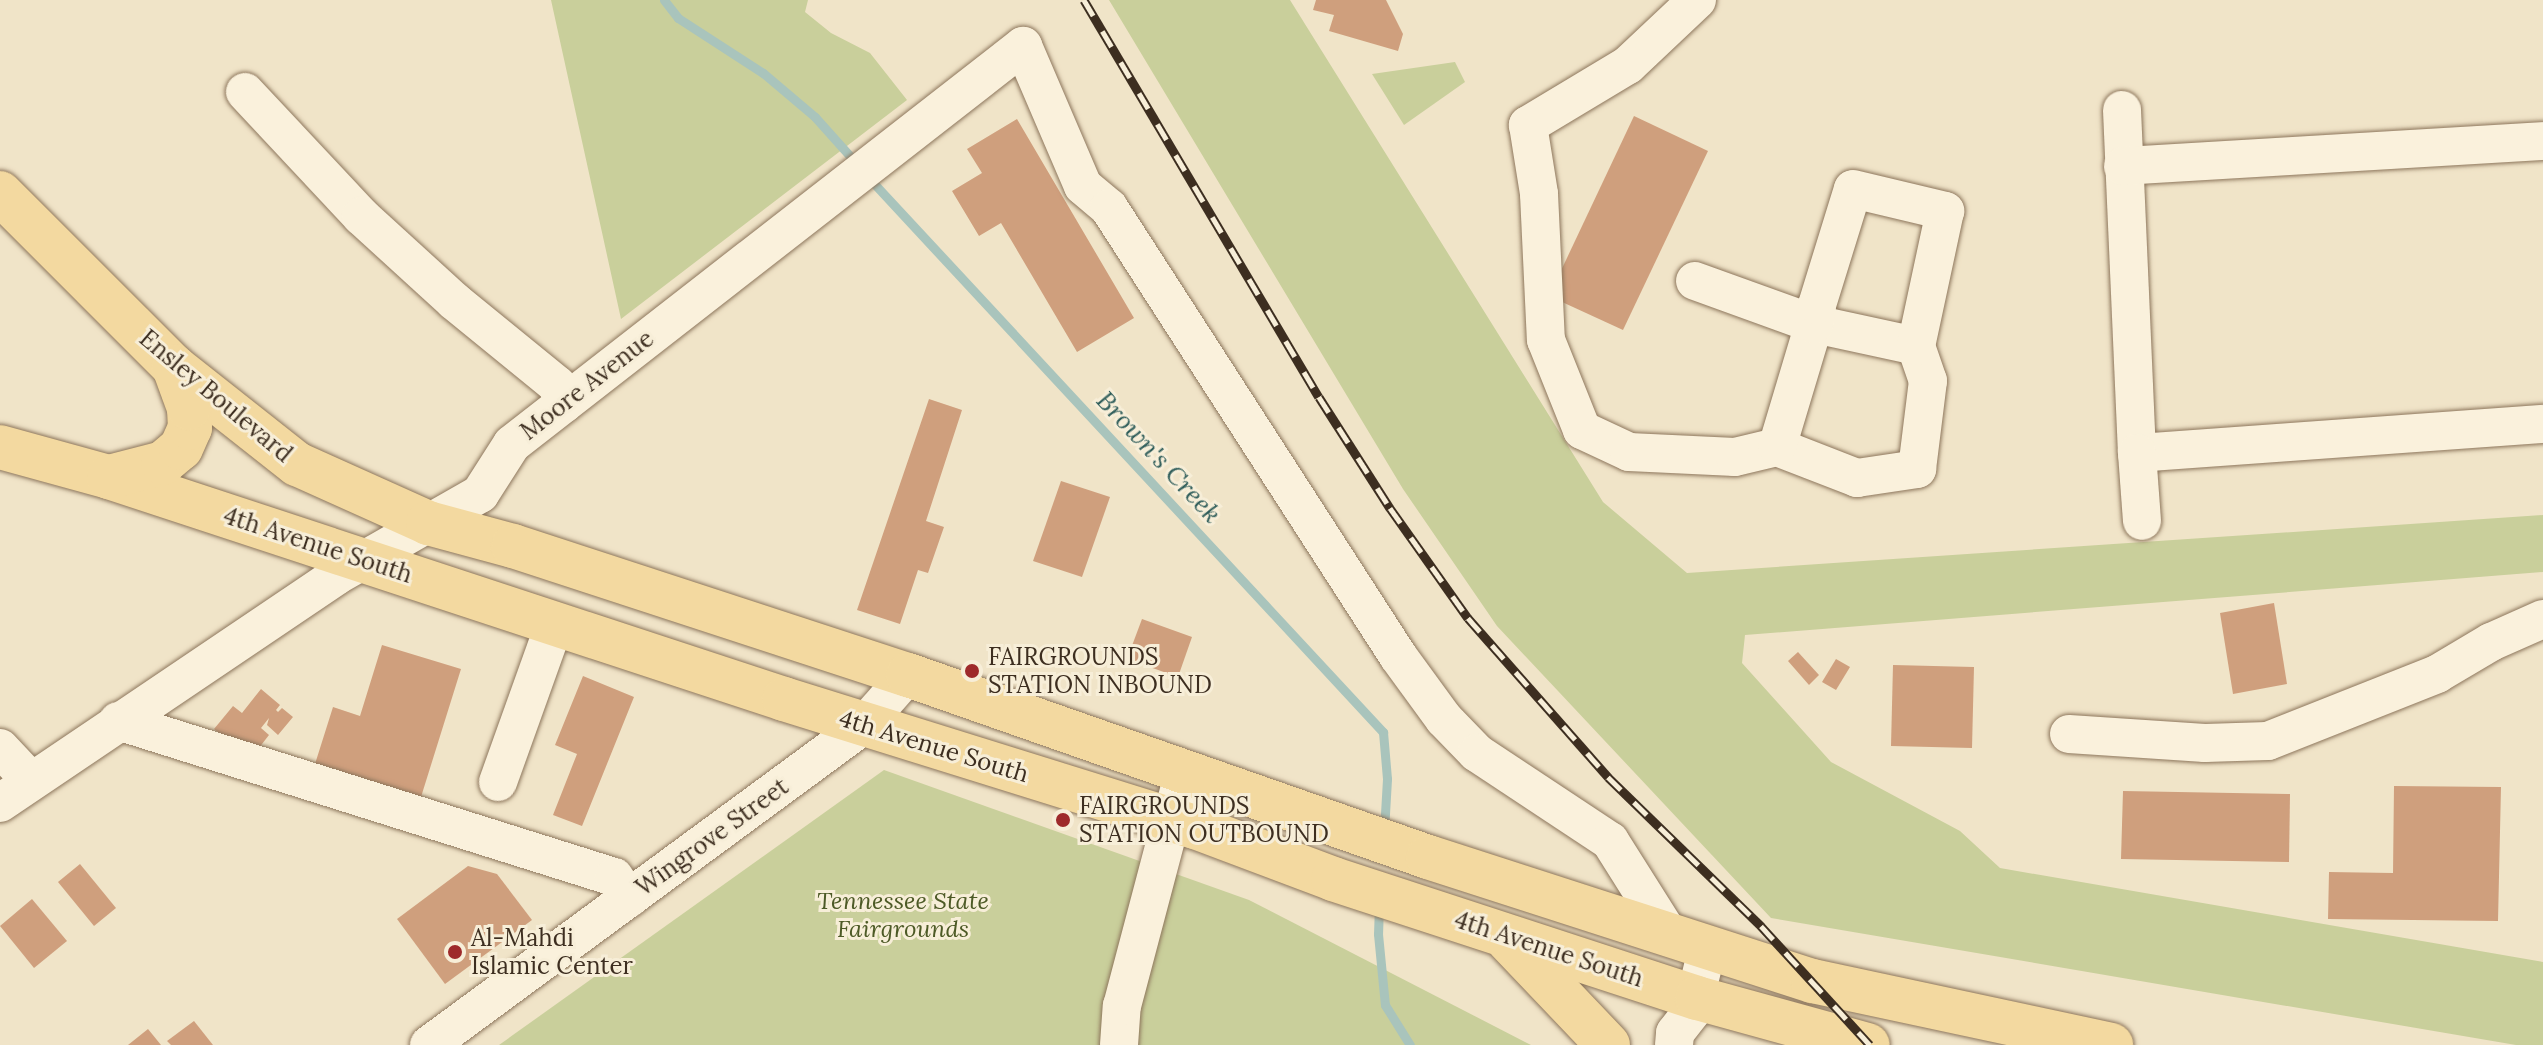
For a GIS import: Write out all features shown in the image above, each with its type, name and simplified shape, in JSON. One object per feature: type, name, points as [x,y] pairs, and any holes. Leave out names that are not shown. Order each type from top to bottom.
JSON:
[{"type":"main road","name":"Ensley Boulevard","points":[[4,204],[174,367],[297,464],[428,523]]},
{"type":"main road","points":[[109,477],[163,463],[181,448],[190,428],[189,408],[174,367]]},
{"type":"main road","name":"4th Avenue South","points":[[0,447],[109,477],[864,725],[1172,819],[1333,879],[1501,933],[1697,1018],[1868,1045]]},
{"type":"main road","name":"4th Avenue South","points":[[428,523],[513,546],[908,675],[1428,857],[1813,981],[2111,1045]]},
{"type":"main road","points":[[1501,933],[1608,1045]]},
{"type":"street","points":[[1697,0],[1628,65],[1528,125],[1539,194],[1546,340],[1582,430],[1629,452],[1735,457],[1777,447],[1857,478],[1917,469],[1928,381],[1916,346],[1945,211],[1853,189],[1777,447]]},
{"type":"street","name":"Moore Avenue","points":[[0,803],[363,559],[480,494],[512,444],[1023,46],[1083,186],[1109,208],[1398,656],[1444,719],[1477,753],[1610,841],[1688,940]]},
{"type":"street","points":[[245,92],[361,216],[454,301],[557,385],[564,404]]},
{"type":"street","points":[[2122,110],[2142,521]]},
{"type":"street","points":[[2123,166],[2543,141]]},
{"type":"street","points":[[1695,281],[1814,324],[1916,346]]},
{"type":"street","points":[[2137,453],[2543,424]]},
{"type":"street","points":[[2069,734],[2205,743],[2268,741],[2437,674],[2491,642],[2543,619]]},
{"type":"street","points":[[498,782],[555,623]]},
{"type":"street","name":"Wingrove Street","points":[[429,1045],[864,725],[908,675]]},
{"type":"street","points":[[118,721],[614,877],[629,898]]},
{"type":"street","points":[[0,748],[31,781]]},
{"type":"street","points":[[1119,1045],[1122,1006],[1184,771]]},
{"type":"street","points":[[1674,1045],[1675,1033],[1697,1018],[1688,940]]},
{"type":"green space","points":[[551,0],[808,0],[805,12],[831,33],[870,53],[907,100],[621,319]]},
{"type":"green space","points":[[1109,0],[1290,0],[1603,502],[1687,573],[2543,515],[2543,572],[1745,635],[1742,663],[1831,762],[1960,831],[2000,868],[2543,962],[2543,1045],[2516,1045],[1771,918],[1497,626],[1403,489]]},
{"type":"green space","points":[[1455,62],[1465,82],[1404,125],[1372,74]]},
{"type":"green space","name":"Tennessee State Fairgrounds","points":[[884,770],[1249,900],[1531,1045],[499,1045]]},
{"type":"building","points":[[1316,0],[1386,0],[1403,34],[1398,51],[1329,31],[1334,15],[1313,10]]},
{"type":"building","points":[[1634,116],[1708,151],[1623,330],[1549,296]]},
{"type":"building","points":[[1017,119],[1134,318],[1077,352],[1001,223],[979,236],[952,191],[982,173],[967,149]]},
{"type":"building","points":[[929,399],[962,410],[926,521],[944,527],[928,573],[918,570],[900,624],[857,610]]},
{"type":"building","points":[[1061,481],[1110,497],[1082,577],[1033,561]]},
{"type":"building","points":[[2274,603],[2287,684],[2233,694],[2220,613]]},
{"type":"building","points":[[1142,619],[1192,637],[1178,677],[1127,659]]},
{"type":"building","points":[[382,645],[461,669],[421,797],[315,764],[333,707],[360,716]]},
{"type":"building","points":[[1798,652],[1819,675],[1809,685],[1788,661]]},
{"type":"building","points":[[1836,659],[1850,667],[1836,690],[1822,682]]},
{"type":"building","points":[[1893,665],[1974,667],[1972,748],[1891,746]]},
{"type":"building","points":[[583,676],[634,697],[582,826],[553,815],[577,754],[555,745]]},
{"type":"building","points":[[261,689],[280,705],[276,710],[278,712],[282,708],[293,717],[278,735],[267,725],[269,718],[261,728],[269,735],[251,758],[214,729],[233,706],[242,713]]},
{"type":"building","points":[[2394,786],[2501,787],[2498,921],[2328,919],[2329,872],[2393,873]]},
{"type":"building","points":[[2123,791],[2290,794],[2289,862],[2121,859]]},
{"type":"building","points":[[80,864],[116,908],[94,926],[58,882]]},
{"type":"building","name":"Al-Mahdi Islamic Center","points":[[468,866],[497,874],[532,920],[445,984],[397,919]]},
{"type":"building","points":[[32,899],[67,941],[34,968],[0,926]]},
{"type":"building","points":[[194,1021],[213,1045],[171,1045],[167,1041]]},
{"type":"building","points":[[148,1029],[161,1045],[128,1045]]},
{"type":"waterway","name":"Brown's Creek","points":[[664,0],[678,18],[763,73],[815,117],[858,165]]},
{"type":"waterway","name":"Brown's Creek","points":[[867,176],[1383,732],[1387,779],[1384,831]]},
{"type":"waterway","name":"Brown's Creek","points":[[1379,906],[1378,934],[1385,1005],[1410,1045]]},
{"type":"railway","points":[[1084,0],[1319,397],[1390,508],[1468,618],[1608,777],[1761,926],[1870,1045]]},
{"type":"place","name":"FAIRGROUNDS STATION INBOUND","points":[[972,671]]},
{"type":"place","name":"FAIRGROUNDS STATION OUTBOUND","points":[[1063,820]]},
{"type":"place","name":"Al-Mahdi Islamic Center","points":[[455,952]]}]
